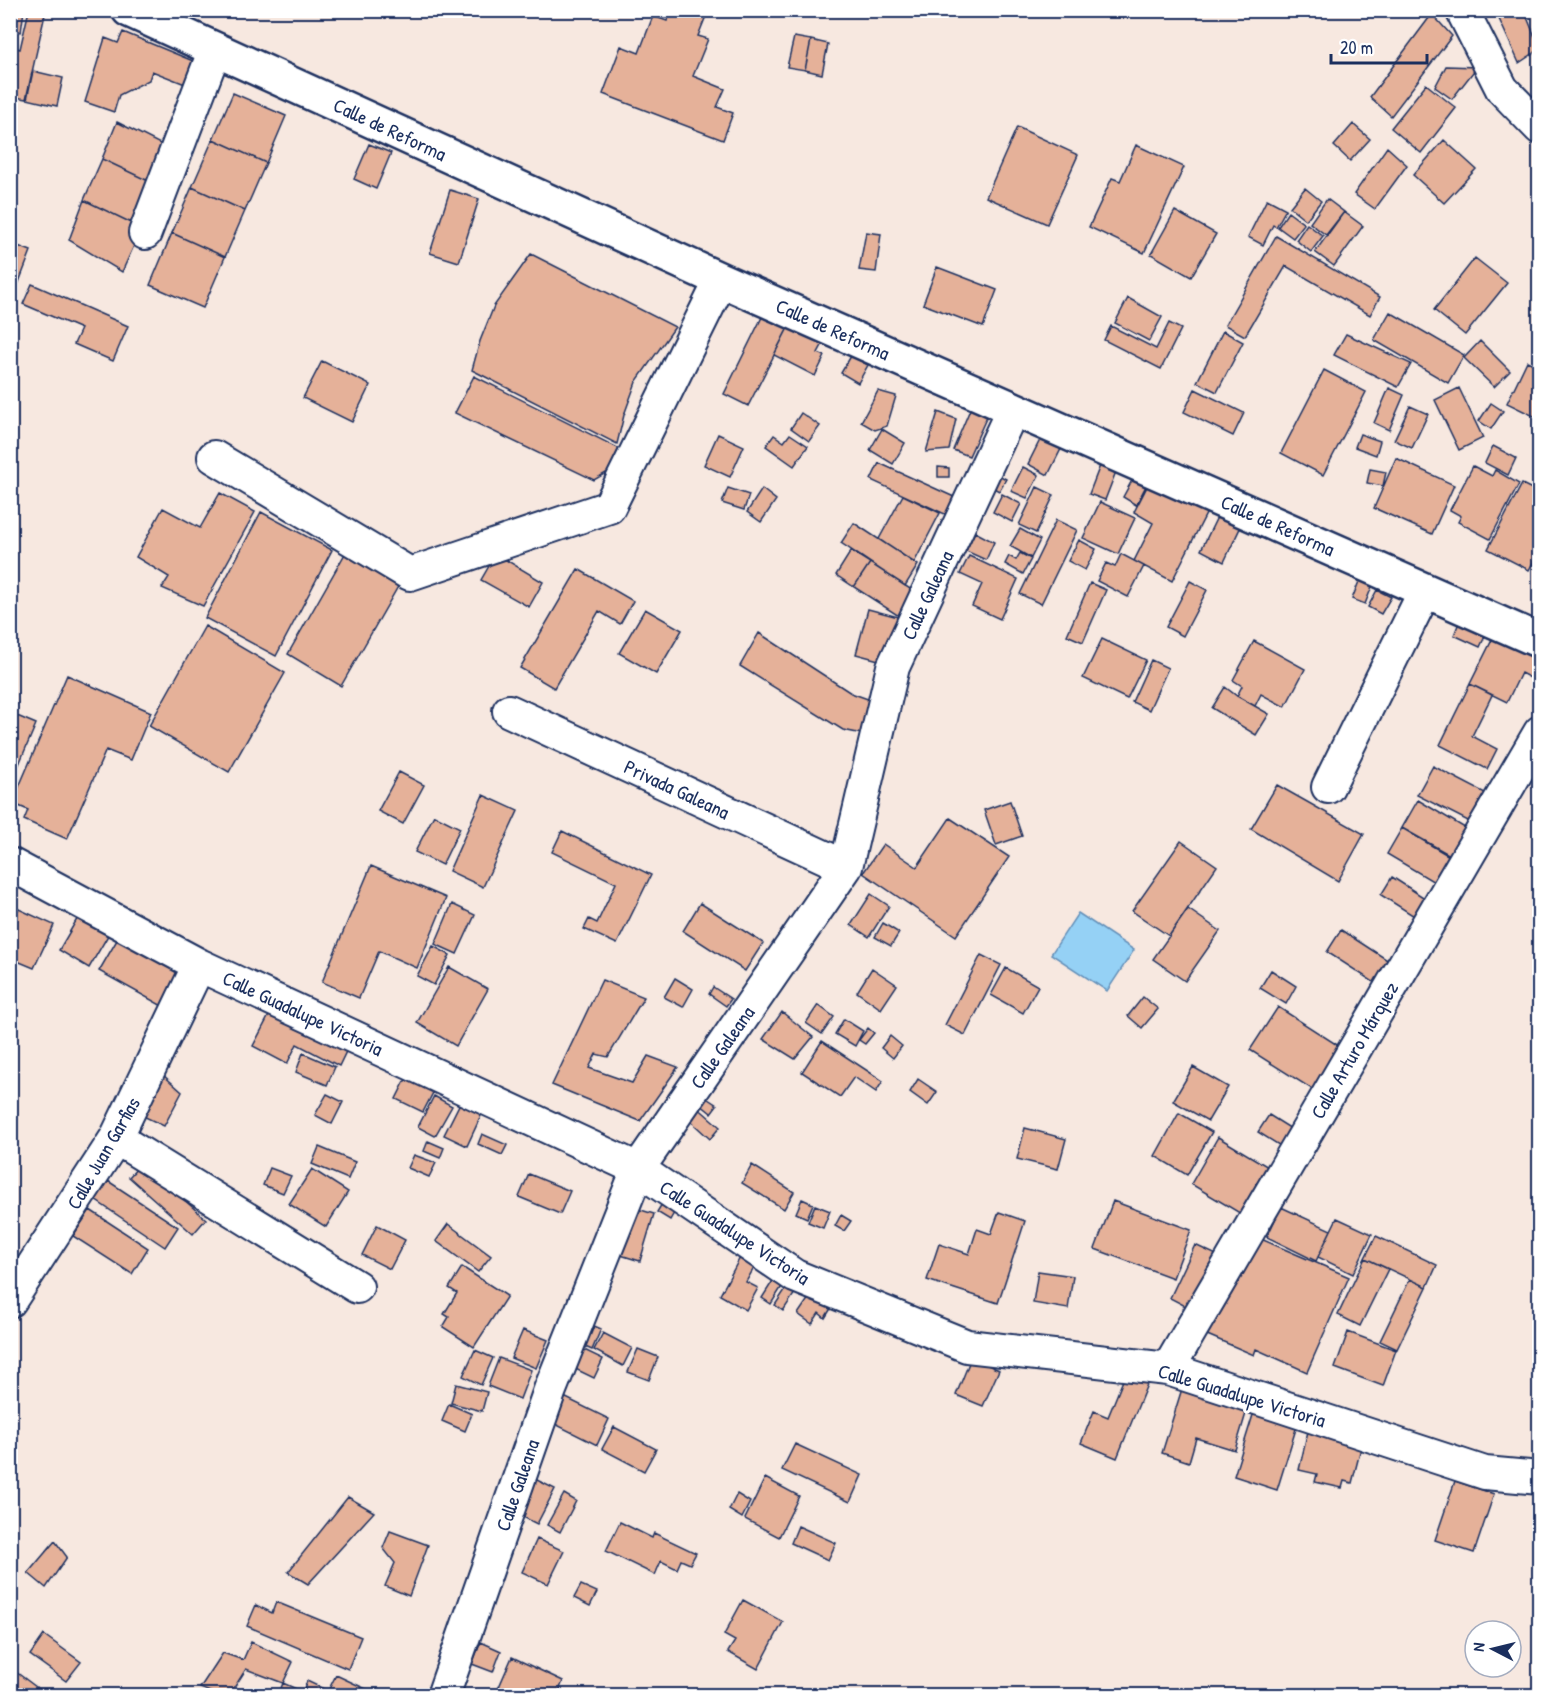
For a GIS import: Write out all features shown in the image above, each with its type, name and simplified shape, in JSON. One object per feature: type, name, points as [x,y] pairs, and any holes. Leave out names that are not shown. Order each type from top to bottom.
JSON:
[{"type":"main road","name":"Calle de Reforma","points":[[129,10],[721,280],[1539,641]]},
{"type":"street","points":[[1462,10],[1502,89],[1539,128]]},
{"type":"street","points":[[146,233],[215,50]]},
{"type":"street","points":[[214,457],[410,574],[609,507],[721,280]]},
{"type":"street","name":"Calle Galeana","points":[[443,1695],[550,1390],[638,1169],[846,867],[893,667],[1013,409]]},
{"type":"street","points":[[1328,787],[1425,591]]},
{"type":"street","name":"Privada Galeana","points":[[509,711],[846,867]]},
{"type":"street","name":"Calle Arturo Márquez","points":[[1168,1369],[1539,732]]},
{"type":"street","name":"Calle Guadalupe Victoria","points":[[10,864],[199,965],[638,1169],[795,1276],[968,1346],[1168,1369],[1485,1473],[1539,1478]]},
{"type":"street","name":"Calle Juan Garfias","points":[[10,1301],[116,1138],[199,965]]},
{"type":"street","points":[[116,1138],[357,1287]]},
{"type":"water","points":[[1078,913],[1134,950],[1107,991],[1051,954]]},
{"type":"building","points":[[10,10],[24,10],[21,32],[10,31]]},
{"type":"building","points":[[29,10],[46,10],[26,99],[10,96],[10,46],[20,49]]},
{"type":"building","points":[[671,10],[708,11],[698,36],[708,39],[693,76],[725,89],[717,107],[733,113],[723,140],[603,94],[621,46],[639,53],[653,16],[667,21]]},
{"type":"building","points":[[1495,10],[1524,10],[1540,49],[1519,63]]},
{"type":"building","points":[[1432,14],[1452,36],[1391,116],[1370,97]]},
{"type":"building","points":[[123,32],[193,61],[185,84],[152,71],[149,80],[119,95],[114,112],[85,102],[105,38],[118,43]]},
{"type":"building","points":[[794,37],[811,40],[805,70],[787,67]]},
{"type":"building","points":[[811,40],[828,44],[822,74],[805,70]]},
{"type":"building","points":[[1446,66],[1477,67],[1452,99],[1435,87]]},
{"type":"building","points":[[33,71],[63,78],[57,106],[27,99]]},
{"type":"building","points":[[1426,84],[1456,108],[1421,153],[1391,128]]},
{"type":"building","points":[[233,93],[286,116],[266,163],[213,139]]},
{"type":"building","points":[[117,122],[174,151],[159,186],[102,159]]},
{"type":"building","points":[[1353,124],[1370,139],[1350,161],[1334,146]]},
{"type":"building","points":[[1017,127],[1078,155],[1047,224],[986,197]]},
{"type":"building","points":[[213,139],[266,163],[245,211],[192,187]]},
{"type":"building","points":[[1444,140],[1476,169],[1444,203],[1413,175]]},
{"type":"building","points":[[369,144],[391,153],[376,189],[354,179]]},
{"type":"building","points":[[1136,145],[1184,167],[1144,253],[1089,227],[1112,178],[1120,181]]},
{"type":"building","points":[[1387,147],[1407,165],[1375,209],[1354,194]]},
{"type":"building","points":[[102,159],[159,186],[142,228],[84,200]]},
{"type":"building","points":[[192,187],[245,211],[225,257],[172,233]]},
{"type":"building","points":[[1305,188],[1321,201],[1306,220],[1290,207]]},
{"type":"building","points":[[450,190],[479,199],[459,262],[430,253]]},
{"type":"building","points":[[1267,199],[1286,209],[1276,227],[1273,225],[1263,245],[1248,237]]},
{"type":"building","points":[[1327,199],[1344,212],[1326,235],[1310,223]]},
{"type":"building","points":[[84,200],[142,228],[122,272],[69,240]]},
{"type":"building","points":[[1175,211],[1216,234],[1191,277],[1151,254]]},
{"type":"building","points":[[1288,212],[1304,224],[1293,238],[1278,227]]},
{"type":"building","points":[[1344,212],[1363,226],[1334,266],[1315,252]]},
{"type":"building","points":[[1307,224],[1323,236],[1311,252],[1296,240]]},
{"type":"building","points":[[866,232],[881,234],[876,272],[859,270]]},
{"type":"building","points":[[172,233],[225,257],[203,308],[150,285]]},
{"type":"building","points":[[1276,236],[1380,297],[1370,315],[1286,266],[1245,336],[1225,325]]},
{"type":"building","points":[[10,243],[31,251],[14,295],[10,294]]},
{"type":"building","points":[[531,254],[675,327],[636,382],[624,415],[617,444],[472,370],[480,341],[494,306]]},
{"type":"building","points":[[1475,258],[1507,283],[1465,335],[1434,310]]},
{"type":"building","points":[[937,267],[997,290],[983,327],[923,304]]},
{"type":"building","points":[[32,284],[128,326],[113,361],[74,344],[81,329],[23,304]]},
{"type":"building","points":[[1128,298],[1162,317],[1149,341],[1115,323]]},
{"type":"building","points":[[767,307],[792,320],[748,406],[724,394]]},
{"type":"building","points":[[1390,312],[1464,355],[1448,383],[1374,340]]},
{"type":"building","points":[[792,320],[826,338],[818,353],[825,356],[815,376],[774,355]]},
{"type":"building","points":[[1169,323],[1181,329],[1161,369],[1104,340],[1111,326],[1156,349]]},
{"type":"building","points":[[1223,331],[1243,342],[1217,392],[1197,382]]},
{"type":"building","points":[[1346,334],[1411,364],[1398,387],[1334,355]]},
{"type":"building","points":[[1480,341],[1510,371],[1494,387],[1464,358]]},
{"type":"building","points":[[851,356],[868,365],[858,383],[841,373]]},
{"type":"building","points":[[322,361],[370,385],[352,422],[303,398]]},
{"type":"building","points":[[1527,361],[1540,367],[1540,419],[1507,403]]},
{"type":"building","points":[[1324,370],[1366,392],[1323,475],[1281,453]]},
{"type":"building","points":[[474,376],[626,452],[620,465],[594,480],[455,413]]},
{"type":"building","points":[[1389,388],[1404,395],[1389,430],[1374,423]]},
{"type":"building","points":[[1459,388],[1483,438],[1459,450],[1435,400]]},
{"type":"building","points":[[1195,389],[1244,413],[1233,436],[1184,412]]},
{"type":"building","points":[[878,391],[896,396],[887,426],[875,430],[861,422]]},
{"type":"building","points":[[1491,403],[1503,411],[1491,429],[1479,421]]},
{"type":"building","points":[[1410,406],[1428,414],[1412,448],[1394,440]]},
{"type":"building","points":[[971,407],[988,414],[969,456],[953,450]]},
{"type":"building","points":[[938,412],[956,419],[949,450],[926,452]]},
{"type":"building","points":[[801,413],[820,426],[809,441],[791,428]]},
{"type":"building","points":[[882,429],[905,443],[893,464],[870,450]]},
{"type":"building","points":[[1045,430],[1065,441],[1048,475],[1028,464]]},
{"type":"building","points":[[718,434],[744,446],[730,477],[704,465]]},
{"type":"building","points":[[790,434],[808,446],[794,466],[766,446],[774,435],[784,442]]},
{"type":"building","points":[[1360,434],[1380,441],[1376,455],[1355,447]]},
{"type":"building","points":[[1493,446],[1516,458],[1508,475],[1485,463]]},
{"type":"building","points":[[1396,458],[1454,485],[1432,534],[1374,508]]},
{"type":"building","points":[[879,463],[954,497],[947,515],[871,480]]},
{"type":"building","points":[[1101,463],[1117,469],[1105,500],[1089,494]]},
{"type":"building","points":[[1473,466],[1492,476],[1495,470],[1519,484],[1490,539],[1458,522],[1461,516],[1450,510]]},
{"type":"building","points":[[938,467],[949,468],[949,477],[938,477]]},
{"type":"building","points":[[1023,467],[1039,475],[1027,498],[1011,491]]},
{"type":"building","points":[[988,469],[1006,479],[999,491],[981,481]]},
{"type":"building","points":[[1370,469],[1386,472],[1383,486],[1367,483]]},
{"type":"building","points":[[1136,473],[1149,480],[1136,505],[1123,497]]},
{"type":"building","points":[[1152,477],[1210,506],[1172,581],[1134,561],[1153,523],[1134,512]]},
{"type":"building","points":[[1522,484],[1540,493],[1540,549],[1529,570],[1488,549]]},
{"type":"building","points":[[1037,487],[1054,495],[1036,533],[1019,525]]},
{"type":"building","points":[[728,488],[749,495],[744,510],[722,503]]},
{"type":"building","points":[[762,489],[776,500],[761,522],[747,512]]},
{"type":"building","points":[[220,493],[255,512],[203,606],[162,588],[169,577],[136,557],[163,508],[200,528]]},
{"type":"building","points":[[1002,494],[1021,504],[1012,522],[993,512]]},
{"type":"building","points":[[903,495],[940,513],[914,563],[879,539]]},
{"type":"building","points":[[1100,502],[1135,518],[1118,554],[1083,538]]},
{"type":"building","points":[[261,512],[332,550],[276,656],[205,618]]},
{"type":"building","points":[[1219,513],[1242,524],[1224,562],[1201,550]]},
{"type":"building","points":[[1056,520],[1077,530],[1041,604],[1020,594]]},
{"type":"building","points":[[854,523],[918,565],[905,586],[841,543]]},
{"type":"building","points":[[1020,529],[1040,540],[1031,558],[1010,546]]},
{"type":"building","points":[[975,532],[994,542],[986,560],[966,551]]},
{"type":"building","points":[[1079,540],[1096,549],[1085,570],[1068,561]]},
{"type":"building","points":[[851,551],[870,563],[854,587],[836,575]]},
{"type":"building","points":[[346,552],[400,583],[341,686],[288,654]]},
{"type":"building","points":[[1020,553],[1031,559],[1023,574],[1005,564],[1009,556],[1016,560]]},
{"type":"building","points":[[496,554],[543,582],[529,607],[481,580]]},
{"type":"building","points":[[1121,554],[1144,566],[1128,597],[1097,581],[1106,563],[1115,567]]},
{"type":"building","points":[[969,556],[1018,579],[1000,619],[972,606],[982,584],[960,574]]},
{"type":"building","points":[[870,563],[918,594],[902,618],[854,587]]},
{"type":"building","points":[[578,569],[633,601],[620,624],[599,611],[554,688],[520,668]]},
{"type":"building","points":[[1362,574],[1375,579],[1365,604],[1352,599]]},
{"type":"building","points":[[1190,581],[1207,590],[1183,636],[1166,627]]},
{"type":"building","points":[[1090,583],[1106,590],[1083,642],[1067,635]]},
{"type":"building","points":[[1377,590],[1391,597],[1381,614],[1368,607]]},
{"type":"building","points":[[645,609],[682,630],[656,674],[619,653]]},
{"type":"building","points":[[868,609],[902,618],[890,663],[856,654]]},
{"type":"building","points":[[1460,620],[1487,632],[1480,647],[1454,635]]},
{"type":"building","points":[[205,626],[285,673],[229,772],[149,726]]},
{"type":"building","points":[[759,633],[851,693],[879,703],[872,736],[843,730],[740,666]]},
{"type":"building","points":[[1493,638],[1540,660],[1540,683],[1521,673],[1507,702],[1470,684]]},
{"type":"building","points":[[1102,639],[1146,660],[1127,699],[1083,678]]},
{"type":"building","points":[[1254,641],[1305,669],[1285,707],[1261,694],[1255,706],[1237,696],[1242,686],[1233,680]]},
{"type":"building","points":[[1151,660],[1168,668],[1149,710],[1132,702]]},
{"type":"building","points":[[67,675],[151,712],[131,760],[106,750],[67,839],[24,820],[28,810],[12,803]]},
{"type":"building","points":[[1470,684],[1492,695],[1472,736],[1497,749],[1487,769],[1440,745]]},
{"type":"building","points":[[1225,687],[1269,714],[1256,735],[1212,708]]},
{"type":"building","points":[[10,713],[36,724],[14,776],[10,775]]},
{"type":"building","points":[[1433,766],[1489,795],[1474,824],[1417,795]]},
{"type":"building","points":[[399,772],[424,785],[403,824],[378,811]]},
{"type":"building","points":[[1277,785],[1364,834],[1338,881],[1251,829]]},
{"type":"building","points":[[483,795],[518,811],[483,887],[449,871]]},
{"type":"building","points":[[1418,800],[1465,828],[1450,855],[1402,828]]},
{"type":"building","points":[[1010,801],[1022,836],[996,845],[984,810]]},
{"type":"building","points":[[434,815],[460,828],[442,865],[415,852]]},
{"type":"building","points":[[950,818],[1009,857],[956,936],[863,873],[883,844],[917,867]]},
{"type":"building","points":[[1402,828],[1456,860],[1441,886],[1387,854]]},
{"type":"building","points":[[562,831],[651,875],[617,944],[584,929],[589,919],[597,923],[616,883],[552,852]]},
{"type":"building","points":[[1181,841],[1217,866],[1169,936],[1132,911]]},
{"type":"building","points":[[371,866],[446,898],[417,968],[379,951],[359,998],[322,982]]},
{"type":"building","points":[[1392,877],[1434,904],[1422,921],[1381,895]]},
{"type":"building","points":[[871,894],[889,906],[869,937],[851,925]]},
{"type":"building","points":[[700,903],[763,943],[745,971],[683,931]]},
{"type":"building","points":[[452,904],[475,915],[457,954],[435,944]]},
{"type":"building","points":[[10,905],[54,925],[34,968],[10,958]]},
{"type":"building","points":[[1188,909],[1220,931],[1185,981],[1153,959]]},
{"type":"building","points":[[80,914],[110,932],[89,968],[59,950]]},
{"type":"building","points":[[883,923],[899,933],[891,946],[875,937]]},
{"type":"building","points":[[1341,930],[1392,963],[1378,985],[1327,952]]},
{"type":"building","points":[[121,933],[185,970],[164,1007],[99,971]]},
{"type":"building","points":[[433,946],[450,955],[434,985],[417,976]]},
{"type":"building","points":[[981,955],[1001,965],[965,1035],[945,1025]]},
{"type":"building","points":[[449,967],[488,989],[456,1046],[417,1023]]},
{"type":"building","points":[[872,968],[897,985],[881,1009],[857,992]]},
{"type":"building","points":[[1006,968],[1038,986],[1023,1013],[991,995]]},
{"type":"building","points":[[1271,970],[1296,986],[1286,1004],[1260,988]]},
{"type":"building","points":[[675,978],[693,989],[683,1007],[664,997]]},
{"type":"building","points":[[602,980],[644,997],[608,1057],[596,1054],[589,1068],[632,1083],[648,1056],[678,1067],[640,1121],[552,1085]]},
{"type":"building","points":[[713,987],[731,999],[726,1006],[709,994]]},
{"type":"building","points":[[1143,997],[1158,1009],[1142,1028],[1128,1016]]},
{"type":"building","points":[[275,1004],[352,1039],[339,1066],[297,1044],[287,1064],[253,1046]]},
{"type":"building","points":[[818,1005],[834,1017],[822,1034],[806,1023]]},
{"type":"building","points":[[1278,1007],[1342,1048],[1315,1091],[1250,1050]]},
{"type":"building","points":[[782,1012],[813,1037],[795,1059],[763,1039]]},
{"type":"building","points":[[844,1019],[863,1031],[855,1046],[835,1034]]},
{"type":"building","points":[[868,1028],[874,1033],[865,1044],[859,1040]]},
{"type":"building","points":[[890,1036],[902,1046],[893,1058],[881,1048]]},
{"type":"building","points":[[822,1041],[883,1081],[876,1092],[854,1077],[840,1097],[802,1072]]},
{"type":"building","points":[[303,1053],[335,1067],[327,1085],[296,1072]]},
{"type":"building","points":[[1193,1067],[1228,1087],[1208,1121],[1173,1101]]},
{"type":"building","points":[[411,1069],[438,1083],[423,1112],[396,1099]]},
{"type":"building","points":[[162,1074],[182,1092],[164,1126],[141,1115]]},
{"type":"building","points":[[918,1079],[937,1092],[928,1105],[910,1092]]},
{"type":"building","points":[[327,1094],[343,1102],[332,1124],[315,1115]]},
{"type":"building","points":[[464,1095],[486,1105],[467,1146],[444,1135]]},
{"type":"building","points":[[434,1096],[452,1106],[435,1136],[418,1127]]},
{"type":"building","points":[[705,1097],[717,1105],[711,1113],[700,1104]]},
{"type":"building","points":[[695,1105],[720,1127],[710,1139],[685,1116]]},
{"type":"building","points":[[1179,1113],[1212,1132],[1187,1175],[1155,1156]]},
{"type":"building","points":[[1269,1115],[1293,1130],[1282,1147],[1258,1132]]},
{"type":"building","points":[[1025,1128],[1066,1139],[1058,1169],[1017,1159]]},
{"type":"building","points":[[482,1134],[507,1145],[502,1155],[478,1144]]},
{"type":"building","points":[[1218,1137],[1275,1171],[1248,1218],[1191,1184]]},
{"type":"building","points":[[428,1141],[444,1148],[440,1158],[424,1151]]},
{"type":"building","points":[[319,1147],[355,1162],[348,1179],[312,1164]]},
{"type":"building","points":[[414,1155],[436,1163],[429,1177],[408,1168]]},
{"type":"building","points":[[142,1163],[206,1219],[193,1234],[129,1177]]},
{"type":"building","points":[[752,1165],[794,1192],[784,1209],[742,1183]]},
{"type":"building","points":[[270,1168],[291,1176],[283,1193],[263,1185]]},
{"type":"building","points":[[312,1169],[348,1192],[326,1227],[289,1204]]},
{"type":"building","points":[[529,1174],[570,1191],[560,1214],[519,1197]]},
{"type":"building","points":[[108,1181],[178,1227],[165,1247],[95,1200]]},
{"type":"building","points":[[666,1197],[679,1204],[670,1220],[657,1212]]},
{"type":"building","points":[[802,1199],[813,1204],[807,1218],[796,1213]]},
{"type":"building","points":[[1113,1201],[1191,1230],[1173,1278],[1095,1249]]},
{"type":"building","points":[[815,1205],[830,1211],[823,1228],[808,1222]]},
{"type":"building","points":[[628,1206],[654,1214],[640,1261],[614,1253]]},
{"type":"building","points":[[1281,1207],[1331,1230],[1316,1261],[1267,1237]]},
{"type":"building","points":[[90,1210],[148,1248],[132,1274],[73,1236]]},
{"type":"building","points":[[999,1212],[1025,1221],[998,1303],[927,1280],[939,1244],[969,1254],[977,1229],[991,1234]]},
{"type":"building","points":[[841,1215],[851,1221],[844,1231],[835,1226]]},
{"type":"building","points":[[1337,1218],[1372,1234],[1353,1274],[1318,1257]]},
{"type":"building","points":[[448,1224],[491,1256],[478,1272],[436,1241]]},
{"type":"building","points":[[377,1225],[405,1240],[390,1269],[362,1255]]},
{"type":"building","points":[[1254,1236],[1349,1277],[1307,1372],[1256,1349],[1254,1355],[1205,1334]]},
{"type":"building","points":[[1376,1236],[1437,1265],[1427,1287],[1365,1258]]},
{"type":"building","points":[[1195,1245],[1221,1257],[1195,1311],[1170,1298]]},
{"type":"building","points":[[743,1252],[758,1261],[746,1282],[758,1288],[746,1310],[720,1295]]},
{"type":"building","points":[[1365,1258],[1388,1269],[1360,1326],[1338,1315]]},
{"type":"building","points":[[462,1267],[507,1296],[474,1347],[443,1327],[449,1317],[444,1314],[457,1293],[449,1288]]},
{"type":"building","points":[[1038,1271],[1073,1276],[1068,1309],[1033,1303]]},
{"type":"building","points":[[774,1279],[783,1285],[771,1304],[762,1298]]},
{"type":"building","points":[[1410,1279],[1427,1287],[1397,1349],[1380,1341]]},
{"type":"building","points":[[787,1287],[795,1293],[783,1311],[775,1305]]},
{"type":"building","points":[[815,1289],[835,1302],[825,1318],[819,1313],[812,1324],[798,1314]]},
{"type":"building","points":[[585,1322],[601,1329],[592,1350],[576,1343]]},
{"type":"building","points":[[523,1330],[548,1340],[536,1368],[511,1358]]},
{"type":"building","points":[[1348,1332],[1396,1350],[1383,1386],[1335,1368]]},
{"type":"building","points":[[603,1333],[632,1348],[623,1366],[594,1350]]},
{"type":"building","points":[[574,1345],[603,1359],[594,1378],[565,1364]]},
{"type":"building","points":[[638,1349],[658,1357],[649,1380],[628,1372]]},
{"type":"building","points":[[475,1350],[493,1358],[481,1385],[463,1376]]},
{"type":"building","points":[[499,1358],[531,1370],[520,1399],[488,1386]]},
{"type":"building","points":[[971,1358],[999,1370],[983,1406],[956,1395]]},
{"type":"building","points":[[1128,1368],[1150,1377],[1117,1458],[1081,1443],[1094,1411],[1108,1417]]},
{"type":"building","points":[[1185,1379],[1250,1400],[1235,1450],[1196,1438],[1189,1462],[1162,1453]]},
{"type":"building","points":[[456,1384],[487,1392],[482,1411],[451,1403]]},
{"type":"building","points":[[560,1395],[609,1419],[597,1445],[547,1420]]},
{"type":"building","points":[[1257,1402],[1300,1416],[1277,1490],[1234,1476]]},
{"type":"building","points":[[449,1404],[472,1414],[465,1431],[442,1421]]},
{"type":"building","points":[[614,1427],[656,1449],[644,1471],[602,1449]]},
{"type":"building","points":[[1309,1427],[1363,1440],[1352,1483],[1344,1481],[1342,1488],[1315,1482],[1317,1474],[1299,1470]]},
{"type":"building","points":[[795,1444],[862,1475],[850,1502],[782,1470]]},
{"type":"building","points":[[529,1476],[555,1489],[537,1524],[511,1511]]},
{"type":"building","points":[[765,1478],[799,1496],[779,1537],[745,1519]]},
{"type":"building","points":[[1455,1481],[1494,1494],[1474,1553],[1435,1540]]},
{"type":"building","points":[[564,1494],[576,1501],[560,1532],[547,1525]]},
{"type":"building","points":[[737,1494],[750,1502],[742,1518],[729,1510]]},
{"type":"building","points":[[348,1497],[374,1512],[308,1584],[288,1572]]},
{"type":"building","points":[[620,1522],[652,1538],[654,1533],[696,1553],[690,1564],[681,1560],[677,1569],[661,1561],[655,1575],[606,1551]]},
{"type":"building","points":[[798,1526],[836,1543],[828,1560],[791,1543]]},
{"type":"building","points":[[390,1531],[428,1545],[409,1596],[385,1586],[395,1563],[383,1548]]},
{"type":"building","points":[[537,1539],[564,1551],[548,1584],[522,1572]]},
{"type":"building","points":[[55,1541],[67,1557],[46,1588],[28,1573]]},
{"type":"building","points":[[581,1585],[597,1592],[590,1606],[574,1598]]},
{"type":"building","points":[[743,1600],[783,1622],[758,1669],[728,1652],[735,1641],[724,1635]]},
{"type":"building","points":[[276,1602],[361,1637],[348,1669],[247,1626],[256,1605],[272,1613]]},
{"type":"building","points":[[44,1635],[81,1662],[66,1681],[30,1655]]},
{"type":"building","points":[[251,1642],[293,1662],[283,1683],[246,1669],[229,1696],[220,1696],[200,1688],[223,1653],[243,1660]]},
{"type":"building","points":[[481,1642],[501,1651],[493,1672],[472,1664]]},
{"type":"building","points":[[512,1657],[563,1681],[557,1696],[495,1696]]},
{"type":"building","points":[[12,1669],[48,1696],[10,1696]]},
{"type":"building","points":[[336,1675],[381,1696],[278,1696],[283,1683],[303,1692],[307,1681],[328,1691]]}]
